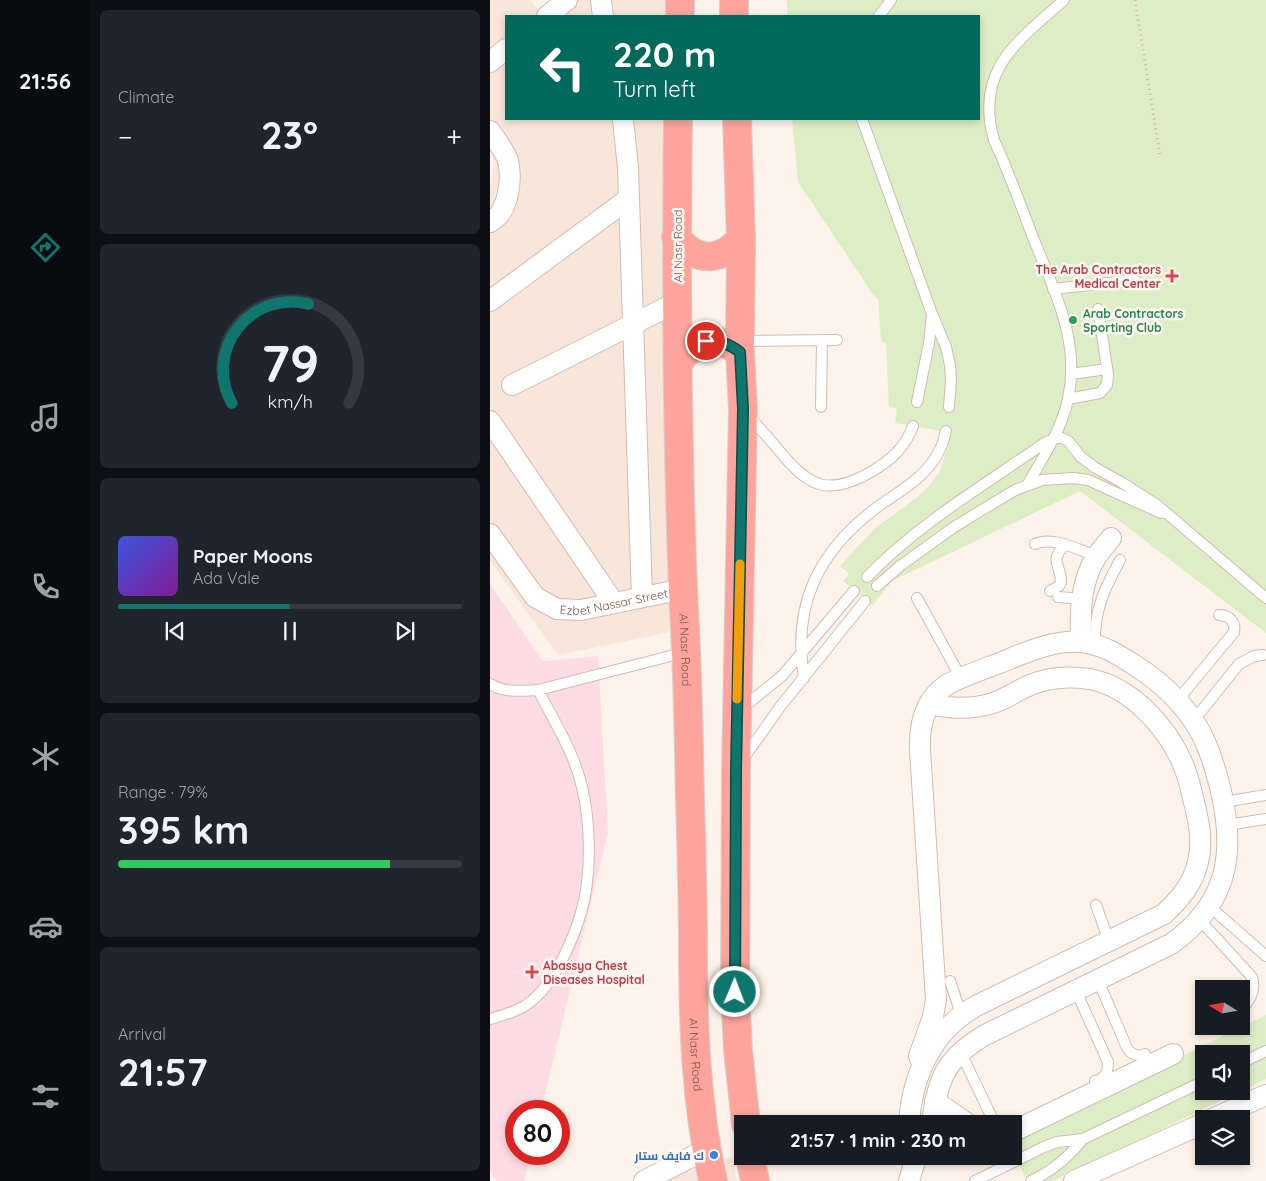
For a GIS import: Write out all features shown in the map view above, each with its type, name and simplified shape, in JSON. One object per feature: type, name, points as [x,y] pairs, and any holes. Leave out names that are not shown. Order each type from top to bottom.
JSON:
[{"type":"highway","points":[[680,0],[680,15]]},
{"type":"highway","points":[[734,0],[734,15]]},
{"type":"highway","name":"Al Nasr Road","points":[[678,120],[677,302],[683,589],[687,652],[693,947],[692,998],[695,1048],[707,1149],[708,1179]]},
{"type":"highway","points":[[737,120],[741,239],[740,347],[743,409],[736,771],[735,992],[738,1050],[745,1115]]},
{"type":"highway","points":[[676,237],[684,247],[695,254],[708,257],[721,255],[741,239]]},
{"type":"highway","points":[[678,362],[685,352],[695,345],[706,341],[719,341],[740,347]]},
{"type":"highway","points":[[752,1165],[755,1181]]},
{"type":"street","points":[[548,15],[567,0]]},
{"type":"street","points":[[602,0],[603,15]]},
{"type":"street","points":[[490,62],[505,50]]},
{"type":"street","points":[[623,120],[628,168],[642,597]]},
{"type":"street","points":[[490,131],[508,160],[509,174],[509,188],[505,201],[499,214],[490,222]]},
{"type":"street","points":[[490,301],[628,199]]},
{"type":"street","points":[[512,385],[677,302]]},
{"type":"street","points":[[490,421],[614,603]]},
{"type":"street","name":"Ezbet Nassar Street","points":[[490,534],[536,597],[557,609],[581,610],[683,589]]},
{"type":"street","points":[[1088,644],[1082,602],[1085,582],[1097,556],[1111,538]]},
{"type":"street","points":[[922,1063],[919,1056],[933,1017],[936,999],[919,738],[922,720],[930,704],[943,688],[961,678],[1043,646],[1062,642],[1088,644],[1118,654],[1153,677],[1178,700],[1194,720],[1207,745],[1224,802],[1228,825],[1228,852],[1224,872],[1217,891],[1204,912],[1184,935],[1171,944],[985,1035],[965,1047],[949,1064],[944,1074],[935,1101],[933,1115]]},
{"type":"street","points":[[910,1115],[915,1082],[922,1063],[938,1037],[961,1014],[1164,914],[1180,899],[1193,878],[1201,846],[1200,829],[1186,772],[1176,750],[1145,710],[1120,691],[1107,684],[1076,677],[1046,680],[1031,684],[982,706],[956,709],[930,704]]},
{"type":"street","points":[[1156,722],[1178,700]]},
{"type":"street","points":[[1180,899],[1204,912]]},
{"type":"street","points":[[961,1014],[965,1047]]},
{"type":"street","points":[[1022,1127],[1173,1054]]},
{"type":"street","points":[[1231,1110],[1266,1094]]},
{"type":"street","points":[[935,1101],[955,1115]]},
{"type":"street","points":[[1074,1181],[1195,1127]]},
{"type":"street","points":[[644,1181],[707,1149]]},
{"type":"street","points":[[909,1181],[914,1165]]},
{"type":"lane","points":[[880,15],[891,0]]},
{"type":"lane","points":[[1028,484],[1060,426],[1068,398],[1071,350],[1067,326],[1061,307],[994,140],[990,126],[989,99],[992,85],[1003,59],[1012,48],[1064,0]]},
{"type":"lane","points":[[862,120],[932,314],[946,347],[951,379],[949,407]]},
{"type":"lane","points":[[1053,289],[1135,280]]},
{"type":"lane","points":[[1068,398],[1094,395],[1104,390],[1109,380],[1098,309]]},
{"type":"lane","points":[[917,402],[932,314]]},
{"type":"lane","points":[[740,347],[837,340]]},
{"type":"lane","points":[[821,407],[822,341]]},
{"type":"lane","points":[[1071,374],[1107,368]]},
{"type":"lane","points":[[743,409],[793,469],[804,478],[817,484],[832,486],[846,484],[888,461],[902,448],[913,426]]},
{"type":"lane","points":[[804,678],[800,656],[801,622],[809,590],[824,561],[834,547],[861,520],[922,475],[940,449],[946,431]]},
{"type":"lane","points":[[867,577],[891,554],[941,514],[1053,438],[1062,438],[1068,441],[1087,462],[1146,497],[1266,598]]},
{"type":"lane","points":[[877,586],[900,566],[954,527],[1028,484],[1057,478],[1088,480],[1169,516]]},
{"type":"lane","points":[[1035,544],[1047,540],[1097,556]]},
{"type":"lane","points":[[1064,545],[1060,550],[1056,563],[1061,582],[1054,594],[1082,602]]},
{"type":"lane","points":[[891,554],[900,566]]},
{"type":"lane","points":[[1088,644],[1094,631],[1099,603],[1104,589],[1120,560]]},
{"type":"lane","points":[[737,711],[768,689],[800,656],[854,591]]},
{"type":"lane","points":[[917,598],[961,678]]},
{"type":"lane","points":[[736,771],[765,728],[865,600]]},
{"type":"lane","points":[[1178,700],[1234,632],[1235,628],[1231,619],[1228,616],[1219,615]]},
{"type":"lane","points":[[490,684],[497,688],[515,692],[538,690],[687,652]]},
{"type":"lane","points":[[1194,720],[1239,664],[1254,656],[1263,655]]},
{"type":"lane","points":[[490,1019],[526,1005],[545,988],[558,968],[570,943],[581,914],[586,888],[589,833],[582,786],[568,746],[538,690]]},
{"type":"lane","points":[[1224,802],[1266,795]]},
{"type":"lane","points":[[1228,825],[1266,819]]},
{"type":"lane","points":[[1096,905],[1109,941]]},
{"type":"lane","points":[[1204,912],[1266,956]]},
{"type":"lane","points":[[1204,912],[1252,976],[1254,983],[1250,999]]},
{"type":"lane","points":[[1098,980],[1127,1048],[1135,1055],[1145,1054]]},
{"type":"lane","points":[[950,981],[961,1014]]},
{"type":"lane","points":[[1076,991],[1108,1062],[1108,1073],[1095,1081]]},
{"type":"lane","points":[[965,1047],[991,1115]]},
{"type":"lane","points":[[1250,1059],[1266,1051]]},
{"type":"lane","points":[[975,1181],[1044,1147],[1057,1142],[1083,1139],[1195,1085]]},
{"type":"lane","points":[[1031,1181],[1042,1176],[1065,1160],[1083,1139]]},
{"type":"path","points":[[1135,0],[1160,155]]},
{"type":"shaded area","points":[[490,0],[530,0],[540,13],[555,0],[669,0],[669,15],[505,15],[505,120],[670,120],[670,632],[558,655],[490,561],[490,190],[494,164],[490,149]]},
{"type":"shaded area","name":"Abassya Chest Diseases Hospital","points":[[490,584],[543,661],[598,656],[608,832],[544,1100],[505,1100],[505,1165],[528,1165],[524,1181],[497,1181],[490,1173]]},
{"type":"shaded area","points":[[732,1157],[737,1181],[644,1181]]},
{"type":"green space","name":"Arab Contractors Sporting Club","points":[[787,0],[1266,0],[1266,633],[1080,491],[892,581],[872,606],[843,581],[849,574],[840,566],[875,528],[915,499],[928,487],[940,471],[952,433],[895,423],[897,409],[889,407],[886,344],[881,341],[878,299],[874,296],[798,182],[792,120],[980,120],[980,15],[787,15]]},
{"type":"green space","points":[[1266,1015],[1266,1079],[1250,1087],[1250,1045],[1205,1045],[1225,1035],[1250,1035],[1250,1023]]},
{"type":"green space","points":[[1195,1050],[1195,1100],[1222,1100],[1201,1110],[1195,1110],[1195,1113],[1053,1181],[1027,1181],[1019,1165],[1022,1165],[1022,1134]]},
{"type":"slow traffic","points":[[737,699],[740,564]]},
{"type":"place","name":"The Arab Contractors Medical Center","points":[[1172,276]]},
{"type":"place","name":"Arab Contractors Sporting Club","points":[[1073,320]]},
{"type":"place","name":"Abassya Chest Diseases Hospital","points":[[532,972]]},
{"type":"place","name":"ك فايف ستار","points":[[714,1155]]},
{"type":"route","points":[[706,341],[719,341],[730,345],[740,352],[743,409],[736,771],[735,992]]}]
